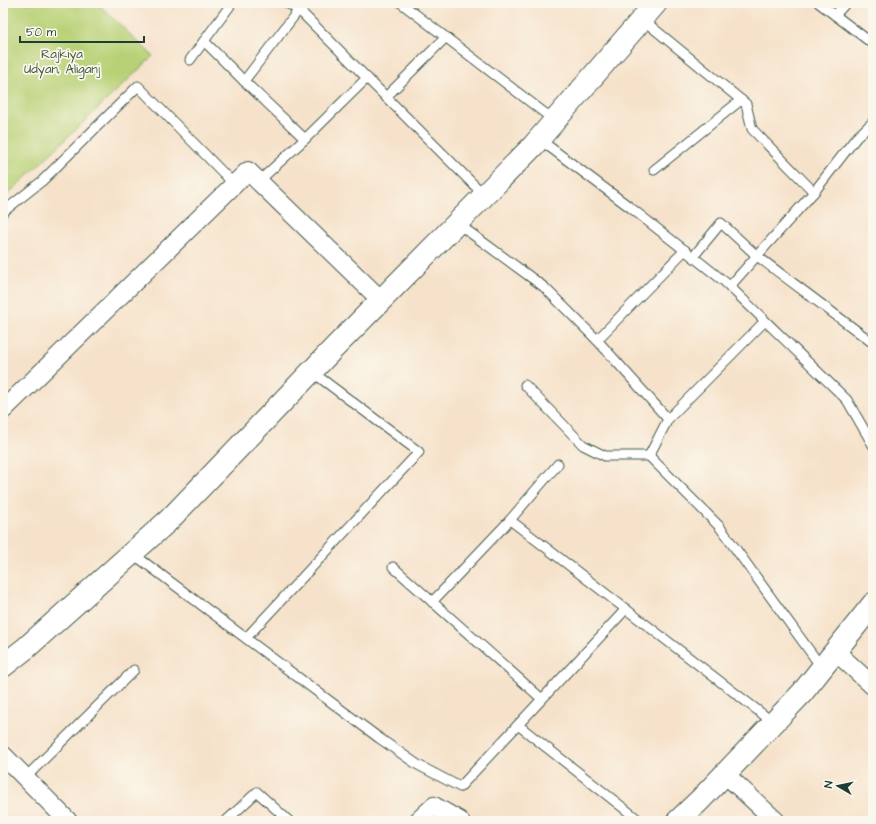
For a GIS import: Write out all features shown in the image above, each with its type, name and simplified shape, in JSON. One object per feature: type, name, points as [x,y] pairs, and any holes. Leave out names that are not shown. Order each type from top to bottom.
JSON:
[{"type":"street","points":[[3,666],[26,648],[169,520],[381,300],[533,146],[649,11]]},
{"type":"street","points":[[3,410],[248,171],[381,300]]},
{"type":"street","points":[[678,821],[802,693],[873,604]]},
{"type":"street","points":[[835,651],[873,686]]},
{"type":"street","points":[[3,755],[68,821]]},
{"type":"street","points":[[725,774],[776,821]]},
{"type":"street","points":[[418,821],[434,806],[460,821]]},
{"type":"lane","points":[[190,60],[232,3]]},
{"type":"lane","points":[[287,3],[302,7],[367,78],[484,195]]},
{"type":"lane","points":[[401,3],[555,121]]},
{"type":"lane","points":[[819,3],[873,44]]},
{"type":"lane","points":[[836,15],[846,3]]},
{"type":"lane","points":[[244,81],[302,7]]},
{"type":"lane","points":[[649,11],[746,104],[752,129],[814,192]]},
{"type":"lane","points":[[386,97],[446,37]]},
{"type":"lane","points":[[204,41],[305,139]]},
{"type":"lane","points":[[259,181],[305,139],[367,78]]},
{"type":"lane","points":[[3,212],[42,181],[138,86],[234,184]]},
{"type":"lane","points":[[654,170],[742,100]]},
{"type":"lane","points":[[730,286],[814,192],[856,138],[873,122]]},
{"type":"lane","points":[[539,139],[730,286],[847,400],[873,445]]},
{"type":"lane","points":[[457,223],[544,286],[597,340],[668,419]]},
{"type":"lane","points":[[693,257],[722,223],[757,256],[873,343]]},
{"type":"lane","points":[[597,340],[685,250]]},
{"type":"lane","points":[[649,456],[668,419],[765,321]]},
{"type":"lane","points":[[246,638],[419,452],[311,372]]},
{"type":"lane","points":[[525,385],[583,445],[605,456],[649,456],[719,526],[822,668]]},
{"type":"lane","points":[[432,602],[510,520],[558,464]]},
{"type":"lane","points":[[510,520],[774,723]]},
{"type":"lane","points":[[132,553],[373,733],[418,765],[460,787],[626,609]]},
{"type":"lane","points":[[393,567],[542,699]]},
{"type":"lane","points":[[25,778],[134,670]]},
{"type":"lane","points":[[518,725],[640,821]]},
{"type":"lane","points":[[226,821],[257,792],[289,821]]},
{"type":"green space","name":"Rajkiya Udyan, Aliganj","points":[[3,3],[97,3],[153,56],[3,199]]}]
